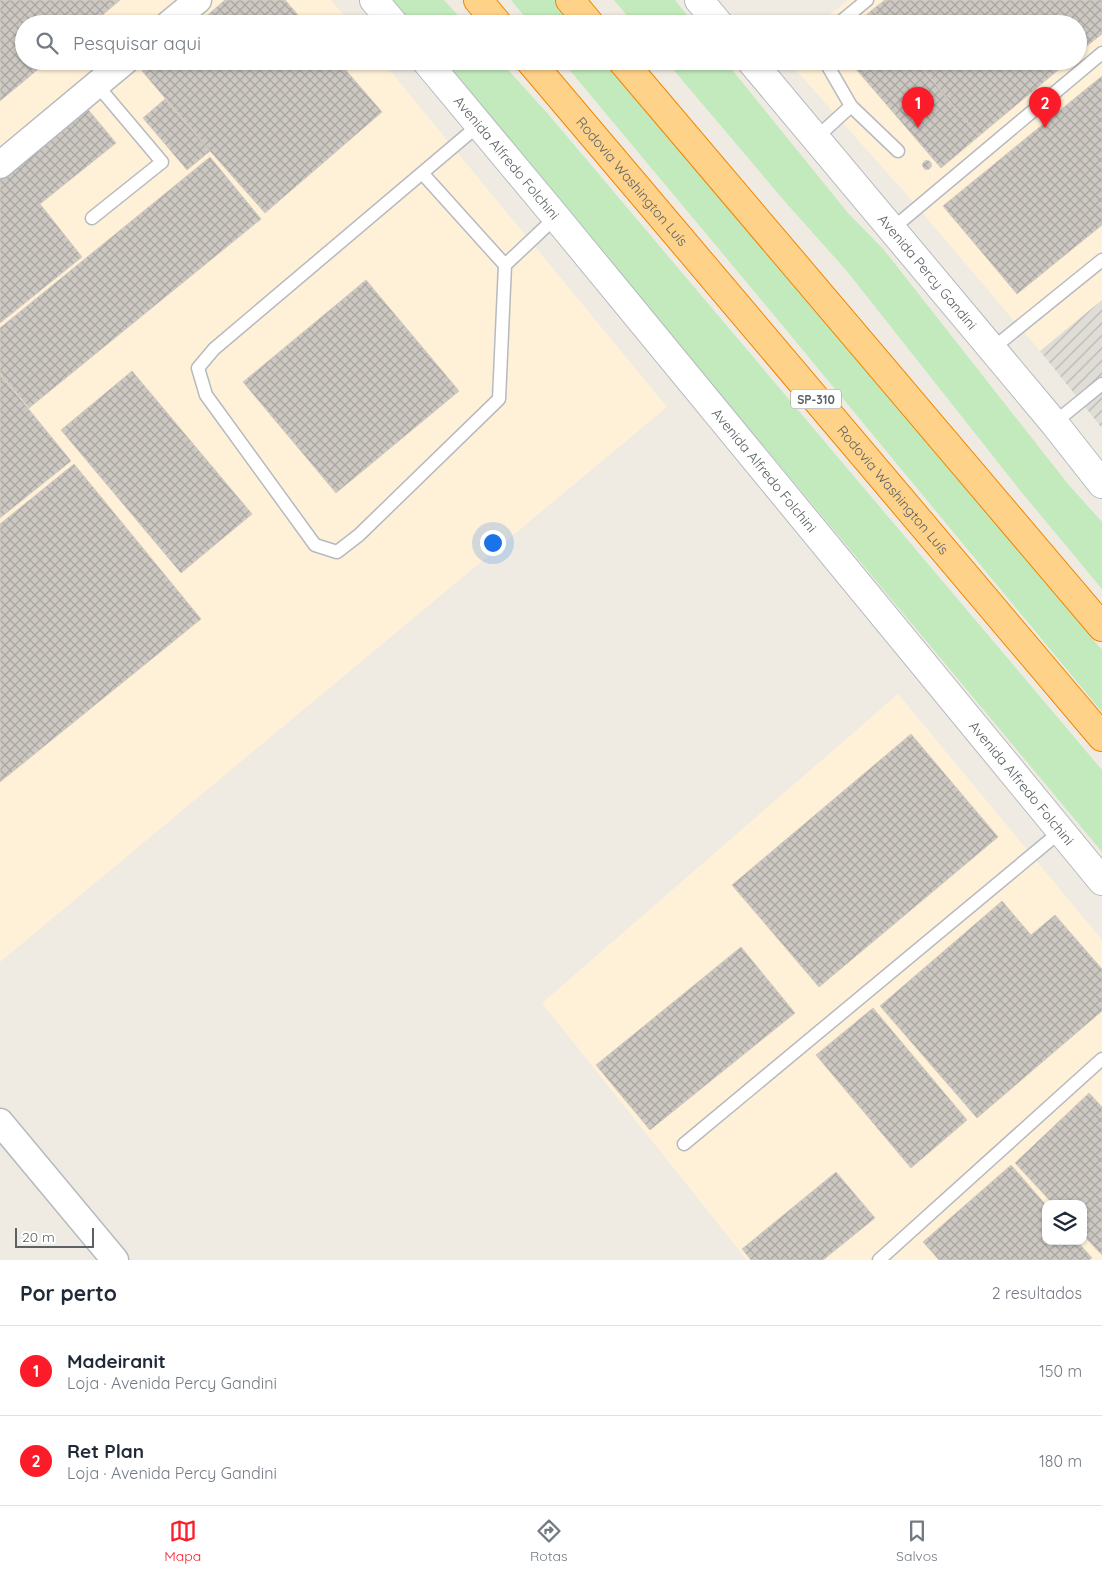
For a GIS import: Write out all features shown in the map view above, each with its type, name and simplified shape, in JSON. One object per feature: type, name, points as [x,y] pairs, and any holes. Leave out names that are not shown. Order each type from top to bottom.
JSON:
[{"type":"highway","points":[[478,0],[490,15]]},
{"type":"highway","points":[[570,0],[582,15]]},
{"type":"highway","name":"Rodovia Washington Luís","points":[[538,70],[1102,737]]},
{"type":"highway","points":[[630,70],[1102,627]]},
{"type":"main road","points":[[374,0],[386,15]]},
{"type":"main road","points":[[699,0],[712,15]]},
{"type":"main road","name":"Avenida Alfredo Folchini","points":[[434,70],[1102,881]]},
{"type":"main road","name":"Avenida Percy Gandini","points":[[758,70],[1054,423],[1102,484]]},
{"type":"street","points":[[180,15],[198,0]]},
{"type":"street","points":[[0,165],[114,70]]},
{"type":"street","points":[[0,1122],[115,1260]]},
{"type":"lane","points":[[849,15],[867,0]]},
{"type":"lane","points":[[1087,66],[1102,53]]},
{"type":"lane","points":[[830,70],[851,106],[898,151]]},
{"type":"lane","points":[[892,229],[1082,70]]},
{"type":"lane","points":[[92,218],[162,162],[97,85]]},
{"type":"lane","points":[[815,139],[851,106]]},
{"type":"lane","points":[[480,124],[214,349],[198,368],[206,395],[315,545],[338,552],[359,535],[498,399],[505,265],[556,217]]},
{"type":"lane","points":[[423,174],[505,265]]},
{"type":"lane","points":[[992,349],[1102,260]]},
{"type":"lane","points":[[1054,423],[1102,384]]},
{"type":"lane","points":[[684,1144],[1061,832]]},
{"type":"lane","points":[[879,1260],[1102,1059]]},
{"type":"shaded area","points":[[0,0],[331,0],[344,15],[15,15],[15,70],[389,70],[667,407],[0,962]]},
{"type":"shaded area","points":[[848,0],[1102,0],[1102,300],[1040,351],[907,195],[796,70],[1087,70],[1087,15],[829,15]]},
{"type":"shaded area","points":[[1102,300],[1102,428],[1040,351]]},
{"type":"shaded area","points":[[898,694],[1102,940],[1102,1260],[747,1260],[542,1003]]},
{"type":"green space","points":[[392,0],[444,0],[458,15],[404,15]]},
{"type":"green space","points":[[511,0],[556,0],[568,15],[524,15]]},
{"type":"green space","points":[[614,0],[675,0],[687,15],[626,15]]},
{"type":"green space","points":[[450,70],[508,70],[548,114],[1102,770],[1102,852]]},
{"type":"green space","points":[[570,70],[615,70],[1102,650],[1102,712]]},
{"type":"green space","points":[[674,70],[732,70],[848,213],[884,250],[1068,484],[1102,522],[1102,589],[1023,494],[846,270],[787,204]]},
{"type":"building","points":[[0,0],[120,0],[102,15],[15,15],[15,70],[37,70],[0,101]]},
{"type":"building","points":[[225,0],[285,0],[298,15],[208,15]]},
{"type":"building","points":[[885,0],[1102,0],[1102,34],[1087,46],[1087,15],[876,15],[872,10]]},
{"type":"building","points":[[872,10],[876,15],[866,15]]},
{"type":"building","points":[[346,70],[382,112],[265,213],[142,71]]},
{"type":"building","points":[[857,70],[924,70],[979,136],[941,168]]},
{"type":"building","points":[[924,70],[1058,70],[979,136]]},
{"type":"building","points":[[1102,76],[1102,225],[1017,294],[943,206]]},
{"type":"building","points":[[165,99],[210,151],[187,170],[143,118]]},
{"type":"building","points":[[86,107],[116,143],[40,204],[82,257],[0,323],[0,177]]},
{"type":"building","points":[[210,157],[261,219],[29,408],[0,373],[0,328]]},
{"type":"building","points":[[927,161],[931,165],[927,169],[923,165]]},
{"type":"building","points":[[366,280],[459,391],[336,493],[243,382]]},
{"type":"building","points":[[132,371],[252,514],[181,573],[61,430]]},
{"type":"building","points":[[0,374],[71,461],[0,518]]},
{"type":"building","points":[[74,464],[201,619],[0,782],[0,524]]},
{"type":"building","points":[[911,734],[998,837],[819,987],[732,885]]},
{"type":"building","points":[[1002,901],[1031,935],[1055,915],[1102,969],[1102,1011],[977,1118],[880,1006]]},
{"type":"building","points":[[741,947],[795,1013],[650,1130],[596,1065]]},
{"type":"building","points":[[873,1008],[967,1120],[911,1168],[816,1055]]},
{"type":"building","points":[[1089,1093],[1102,1107],[1102,1255],[1087,1239],[1087,1200],[1049,1200],[1015,1163]]},
{"type":"building","points":[[1011,1165],[1042,1200],[1042,1245],[1081,1245],[1092,1258],[1089,1260],[939,1260],[923,1242]]},
{"type":"building","points":[[836,1172],[875,1218],[823,1260],[751,1260],[742,1249]]},
{"type":"place","name":"Madeiranit","points":[[918,128]]},
{"type":"place","name":"Ret Plan","points":[[1045,128]]}]
